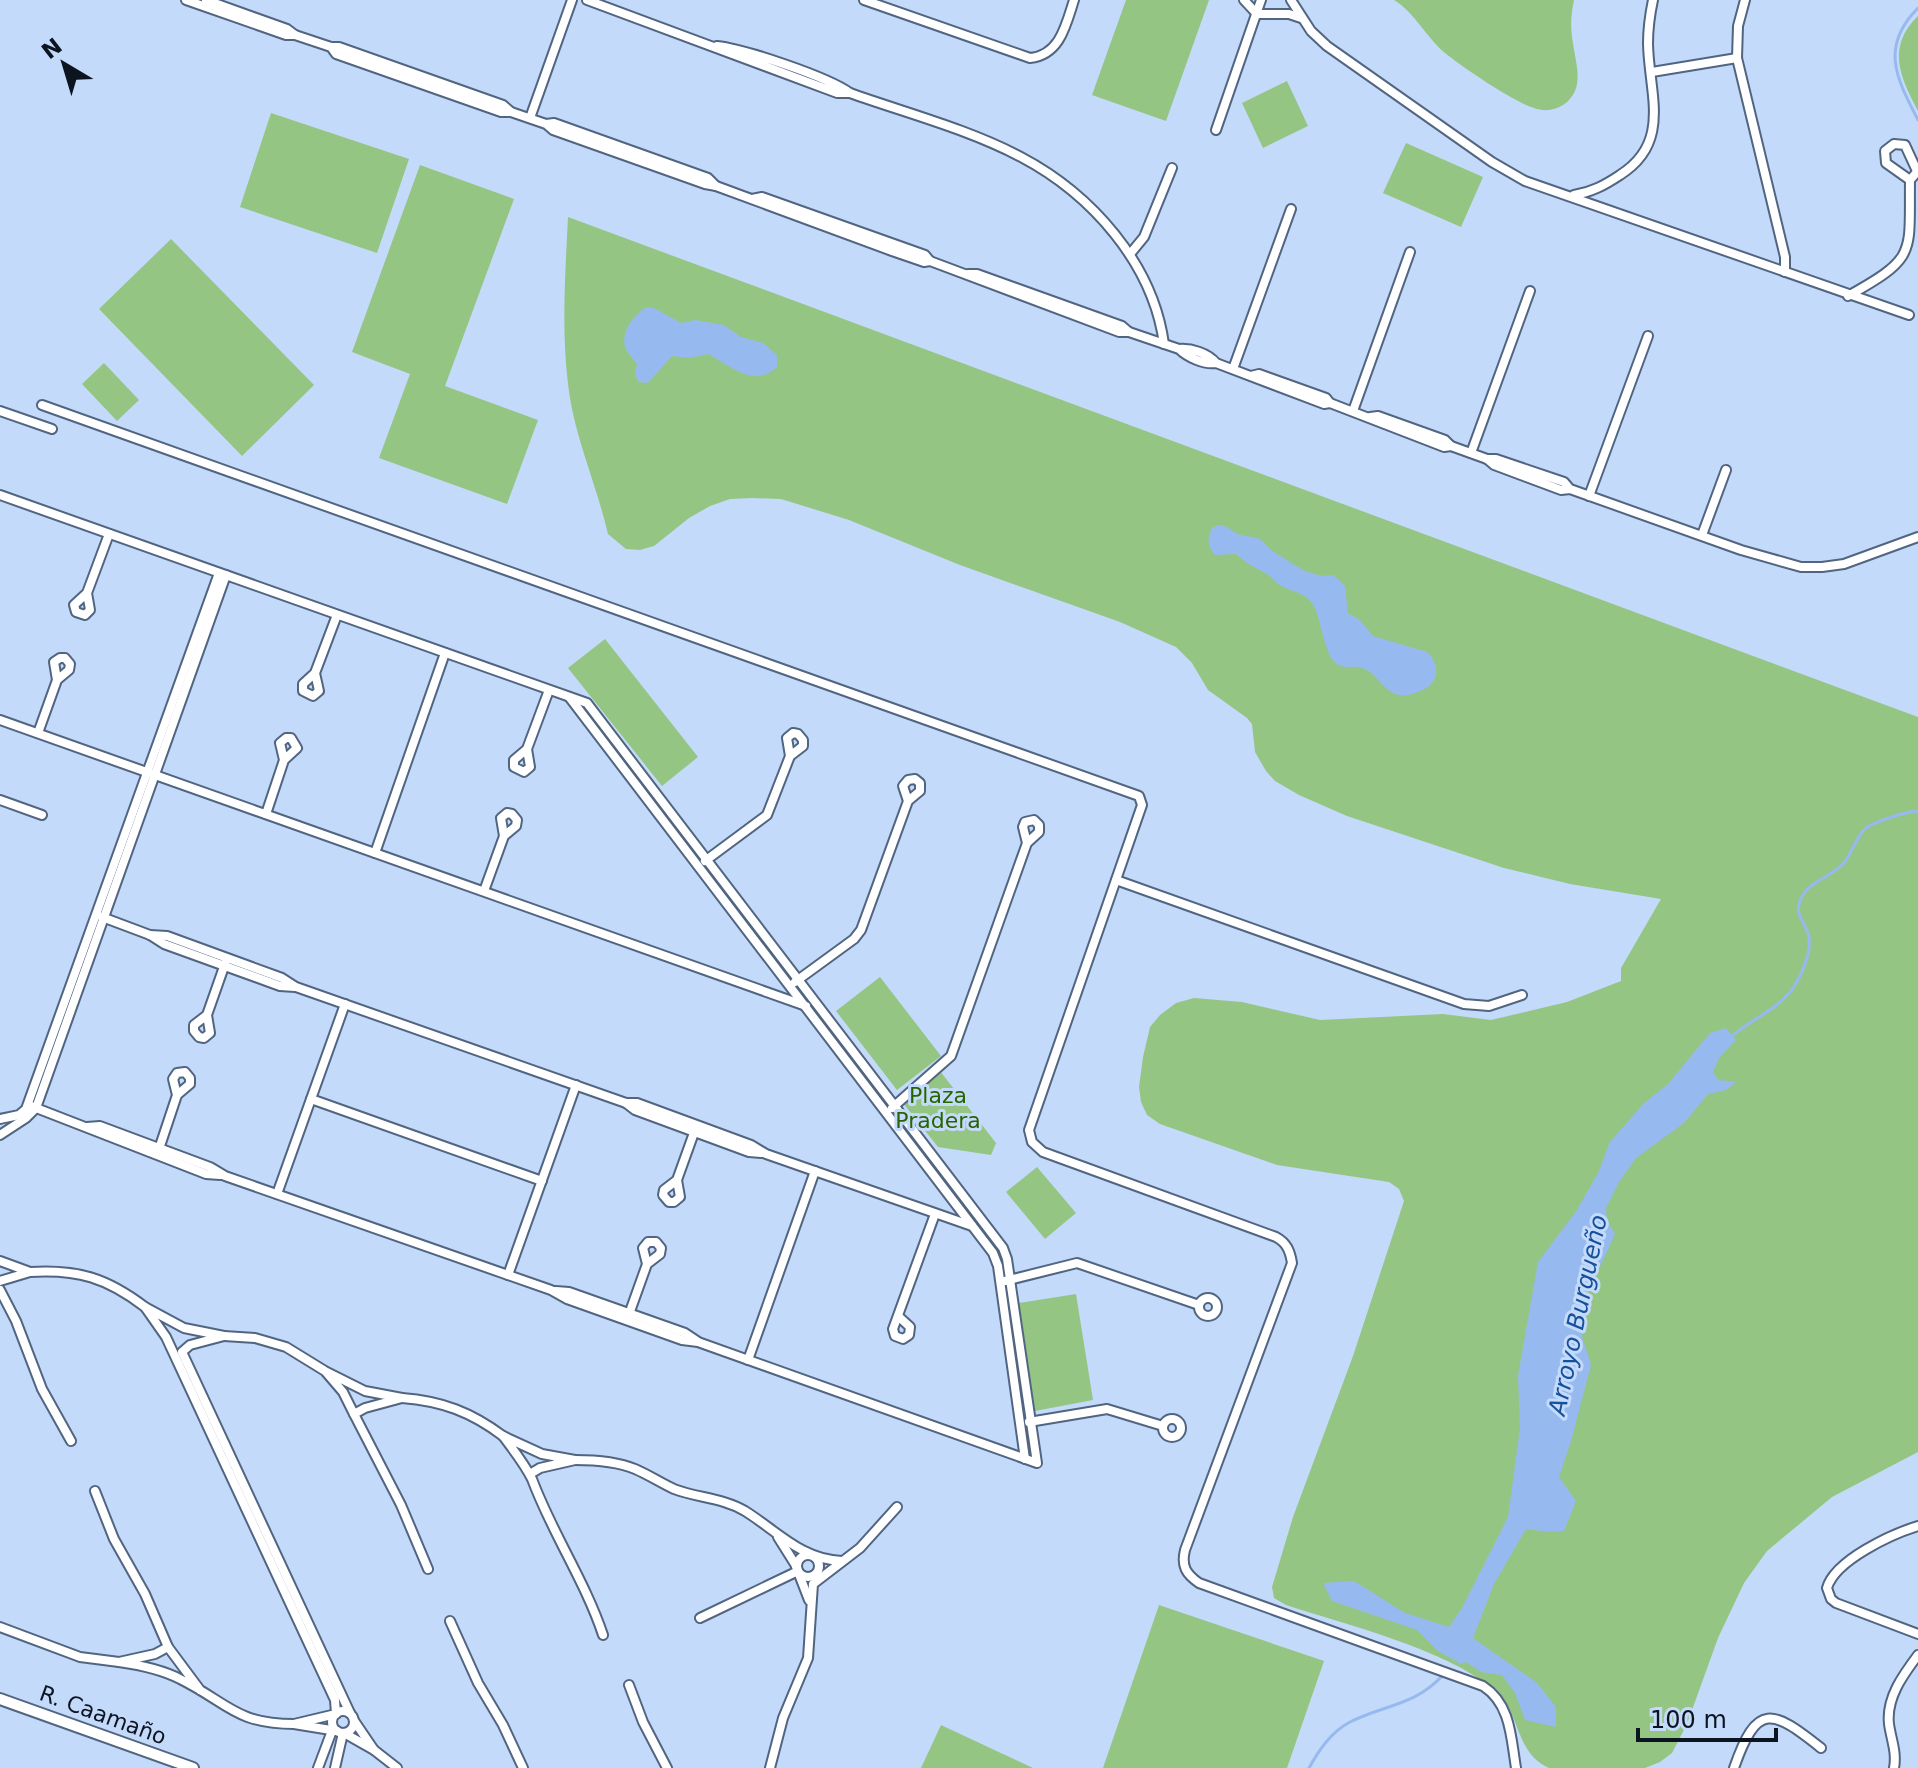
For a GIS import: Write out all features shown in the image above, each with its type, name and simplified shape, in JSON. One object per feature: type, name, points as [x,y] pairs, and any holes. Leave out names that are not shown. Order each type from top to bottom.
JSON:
[{"type":"street","points":[[206,0],[286,35],[331,47],[336,54],[501,112],[511,112],[546,124],[554,123],[752,199],[925,255],[930,261],[977,274],[1068,310],[1122,326],[1129,332],[1179,349],[1185,355],[1209,364],[1216,363],[1324,404],[1330,403],[1370,417],[1375,423],[1444,447],[1451,446],[1487,459],[1496,459],[1564,482],[1570,489],[1782,563],[1811,567],[1844,564],[1918,537]]},
{"type":"street","points":[[530,118],[572,0]]},
{"type":"street","points":[[587,0],[717,46],[735,48],[837,93],[850,93],[1021,157],[1082,199],[1130,254],[1156,308],[1164,344]]},
{"type":"street","points":[[864,0],[1030,58],[1046,54],[1054,48],[1064,31],[1074,0]]},
{"type":"street","points":[[1244,0],[1257,14],[1289,14],[1302,18]]},
{"type":"street","points":[[1216,130],[1261,0]]},
{"type":"street","points":[[1291,0],[1302,18],[1327,46],[1492,162],[1525,181],[1909,315]]},
{"type":"street","points":[[1571,196],[1609,182],[1632,167],[1646,151],[1655,114],[1648,45],[1653,0]]},
{"type":"street","points":[[1745,0],[1738,26],[1737,58],[1785,257],[1785,272]]},
{"type":"street","points":[[190,1],[235,14]]},
{"type":"street","points":[[1652,72],[1737,58]]},
{"type":"street","points":[[1848,296],[1886,273],[1906,250],[1912,212],[1910,180],[1917,171],[1905,145],[1894,144],[1885,151],[1886,163],[1910,180]]},
{"type":"street","points":[[1130,254],[1144,237],[1172,168]]},
{"type":"street","points":[[1233,369],[1291,209]]},
{"type":"street","points":[[1353,411],[1410,252]]},
{"type":"street","points":[[1471,453],[1530,291]]},
{"type":"street","points":[[1589,496],[1648,336]]},
{"type":"street","points":[[42,405],[1133,793],[1142,800],[1029,1136],[1043,1152],[1276,1237],[1288,1248],[1292,1263],[1185,1550],[1185,1570],[1199,1583],[1483,1686],[1502,1703],[1516,1768]]},
{"type":"street","points":[[0,411],[52,429]]},
{"type":"street","points":[[1702,535],[1726,470]]},
{"type":"street","points":[[0,495],[587,703],[707,860],[794,983],[805,1006],[993,1253],[1005,1281],[1037,1463],[698,1342],[685,1333],[628,1317],[569,1292],[551,1290],[225,1176],[206,1174],[158,1152],[97,1134],[87,1127],[32,1106]]},
{"type":"street","points":[[87,593],[109,534]]},
{"type":"street","points":[[0,1135],[32,1106],[222,574]]},
{"type":"street","points":[[315,673],[337,615]]},
{"type":"street","points":[[375,853],[445,653]]},
{"type":"street","points":[[38,733],[57,680]]},
{"type":"street","points":[[527,749],[549,690]]},
{"type":"street","points":[[569,697],[698,866],[794,983],[823,1012],[1005,1253],[1005,1281],[1025,1459]]},
{"type":"street","points":[[0,720],[823,1012]]},
{"type":"street","points":[[698,866],[767,815],[790,756]]},
{"type":"street","points":[[266,814],[284,760]]},
{"type":"street","points":[[0,800],[42,815]]},
{"type":"street","points":[[783,998],[794,983],[854,939],[861,930],[908,801]]},
{"type":"street","points":[[484,891],[504,836]]},
{"type":"street","points":[[886,1112],[951,1056],[1027,843]]},
{"type":"street","points":[[1116,880],[1464,1004],[1489,1006],[1522,995]]},
{"type":"street","points":[[100,917],[150,935],[167,936],[226,962],[282,978],[296,987],[626,1103],[637,1103],[695,1128],[751,1145],[766,1154],[991,1233]]},
{"type":"street","points":[[207,1015],[226,962]]},
{"type":"street","points":[[277,1194],[345,1004]]},
{"type":"street","points":[[508,1275],[576,1085]]},
{"type":"street","points":[[158,1152],[177,1095]]},
{"type":"street","points":[[311,1099],[542,1181]]},
{"type":"street","points":[[0,1119],[19,1115],[32,1106]]},
{"type":"street","points":[[677,1180],[695,1128]]},
{"type":"street","points":[[930,1170],[939,1164]]},
{"type":"street","points":[[748,1360],[815,1171]]},
{"type":"street","points":[[950,1219],[967,1201]]},
{"type":"street","points":[[898,1316],[935,1214]]},
{"type":"street","points":[[30,1272],[1,1262],[0,1281],[30,1272],[60,1271],[87,1275],[116,1287],[145,1307],[189,1329],[255,1338],[286,1347],[356,1387],[368,1392],[451,1406],[542,1454],[622,1465],[675,1489],[718,1500],[743,1511],[810,1554],[818,1560],[818,1575],[812,1590],[808,1658],[783,1718],[770,1768]]},
{"type":"street","points":[[1005,1281],[1067,1263],[1077,1263],[1199,1305]]},
{"type":"street","points":[[628,1317],[647,1264]]},
{"type":"street","points":[[0,1290],[16,1321],[42,1389],[71,1441]]},
{"type":"street","points":[[145,1307],[167,1341],[335,1700],[336,1714],[332,1720],[338,1731],[335,1768]]},
{"type":"street","points":[[167,1341],[176,1324]]},
{"type":"street","points":[[189,1329],[182,1352],[352,1718],[374,1750]]},
{"type":"street","points":[[167,1341],[184,1348],[224,1336]]},
{"type":"street","points":[[325,1371],[347,1400],[401,1505],[428,1569]]},
{"type":"street","points":[[347,1400],[356,1387]]},
{"type":"street","points":[[368,1392],[369,1407]]},
{"type":"street","points":[[354,1414],[402,1398]]},
{"type":"street","points":[[1020,1424],[1107,1409],[1163,1426]]},
{"type":"street","points":[[503,1436],[530,1474],[546,1512],[591,1598],[603,1635]]},
{"type":"street","points":[[521,1459],[531,1450]]},
{"type":"street","points":[[540,1468],[542,1454]]},
{"type":"street","points":[[530,1474],[540,1468],[575,1460]]},
{"type":"street","points":[[95,1491],[114,1539],[145,1594],[168,1647],[200,1690]]},
{"type":"street","points":[[798,1571],[806,1577],[818,1575],[844,1561],[897,1507]]},
{"type":"street","points":[[1918,1526],[1885,1539],[1835,1571],[1827,1588],[1836,1603],[1918,1634]]},
{"type":"street","points":[[778,1536],[798,1571],[811,1609]]},
{"type":"street","points":[[798,1571],[798,1560],[803,1555],[844,1561]]},
{"type":"street","points":[[700,1618],[798,1571]]},
{"type":"street","points":[[450,1621],[478,1683],[503,1725],[523,1768]]},
{"type":"street","points":[[0,1627],[80,1657],[156,1669],[200,1690],[224,1708],[264,1722],[351,1731],[352,1718]]},
{"type":"street","points":[[119,1662],[155,1654],[168,1647]]},
{"type":"street","points":[[155,1654],[156,1669]]},
{"type":"street","points":[[1904,1768],[1895,1763],[1889,1728],[1890,1707],[1899,1683],[1918,1655]]},
{"type":"street","points":[[166,1673],[175,1659]]},
{"type":"street","points":[[629,1685],[643,1722],[667,1768]]},
{"type":"street","name":"R. Caamaño","points":[[0,1699],[193,1768]]},
{"type":"street","points":[[294,1724],[343,1711],[352,1718]]},
{"type":"street","points":[[1734,1768],[1746,1738],[1765,1718],[1786,1721],[1821,1748]]},
{"type":"street","points":[[338,1731],[374,1750],[397,1768]]},
{"type":"street","points":[[318,1768],[338,1731]]},
{"type":"green space","points":[[1126,0],[1209,0],[1166,121],[1092,95]]},
{"type":"green space","points":[[1394,0],[1574,0],[1571,26],[1578,73],[1572,97],[1563,105],[1540,110],[1488,84],[1445,53]]},
{"type":"green space","points":[[1918,16],[1918,111],[1902,74],[1899,51],[1902,39]]},
{"type":"green space","points":[[1287,81],[1308,126],[1263,148],[1242,103]]},
{"type":"green space","points":[[271,113],[409,159],[377,253],[240,207]]},
{"type":"green space","points":[[1406,143],[1483,177],[1461,227],[1383,193]]},
{"type":"green space","points":[[420,165],[514,199],[445,386],[538,420],[507,504],[379,458],[410,374],[352,352]]},
{"type":"green space","points":[[568,217],[1918,717],[1918,1452],[1832,1497],[1767,1551],[1744,1583],[1718,1638],[1687,1724],[1672,1753],[1660,1762],[1645,1768],[1549,1768],[1530,1753],[1503,1699],[1474,1675],[1423,1650],[1286,1605],[1274,1598],[1272,1587],[1293,1517],[1353,1356],[1404,1201],[1399,1189],[1389,1182],[1277,1165],[1160,1124],[1147,1115],[1139,1087],[1150,1027],[1176,1003],[1194,998],[1242,1002],[1320,1020],[1443,1014],[1491,1020],[1567,1002],[1621,981],[1621,968],[1661,899],[1570,884],[1504,868],[1347,816],[1299,795],[1275,781],[1266,771],[1255,752],[1252,724],[1208,690],[1192,663],[1176,647],[1120,622],[960,565],[849,520],[781,499],[730,499],[689,518],[654,546],[640,550],[626,549],[608,534],[572,409],[565,337]]},
{"type":"green space","points":[[171,239],[314,385],[242,456],[99,309]]},
{"type":"green space","points":[[104,363],[139,400],[117,421],[82,384]]},
{"type":"green space","points":[[605,639],[698,757],[662,786],[568,668]]},
{"type":"green space","points":[[880,977],[941,1056],[897,1090],[836,1011]]},
{"type":"green space","name":"Plaza Pradera","points":[[940,1071],[996,1143],[991,1155],[938,1147],[903,1103]]},
{"type":"green space","points":[[1037,1167],[1076,1213],[1045,1239],[1006,1192]]},
{"type":"green space","points":[[1076,1294],[1093,1400],[1035,1411],[1019,1303]]},
{"type":"green space","points":[[1159,1605],[1324,1661],[1287,1768],[1103,1768]]},
{"type":"green space","points":[[941,1725],[1033,1768],[921,1768]]},
{"type":"water","points":[[647,307],[681,323],[695,320],[724,325],[741,337],[763,343],[777,355],[777,367],[759,376],[742,373],[708,354],[689,358],[672,356],[648,383],[638,382],[635,373],[637,364],[624,341],[633,319]]},
{"type":"water","points":[[1218,525],[1260,539],[1272,551],[1309,572],[1333,575],[1345,586],[1348,613],[1360,620],[1373,636],[1430,655],[1436,669],[1433,682],[1409,695],[1399,695],[1386,688],[1369,671],[1338,665],[1329,653],[1309,599],[1280,585],[1236,554],[1215,555],[1210,549],[1209,539],[1212,528]]},
{"type":"water","points":[[1726,1028],[1736,1040],[1719,1058],[1713,1072],[1718,1080],[1736,1082],[1726,1090],[1708,1094],[1684,1123],[1636,1158],[1606,1208],[1607,1221],[1615,1234],[1587,1295],[1582,1336],[1591,1365],[1559,1477],[1576,1501],[1564,1531],[1526,1529],[1494,1584],[1473,1638],[1537,1683],[1556,1707],[1556,1727],[1525,1720],[1515,1693],[1502,1675],[1481,1672],[1466,1662],[1461,1664],[1438,1651],[1417,1630],[1332,1601],[1323,1583],[1354,1581],[1405,1613],[1449,1627],[1462,1608],[1508,1517],[1520,1428],[1518,1376],[1538,1262],[1577,1210],[1598,1173],[1610,1142],[1643,1104],[1668,1084],[1710,1033]]},
{"type":"waterway","name":"Arroyo Burgueño","points":[[1918,8],[1906,22],[1895,50],[1898,77],[1918,120]]},
{"type":"waterway","name":"Arroyo Burgueño","points":[[1729,1039],[1773,1008],[1789,994],[1798,980],[1809,946],[1808,933],[1798,908],[1806,891],[1843,864],[1866,828],[1891,817],[1918,811]]},
{"type":"waterway","name":"Arroyo Burgueño","points":[[1309,1768],[1326,1742],[1343,1726],[1410,1699],[1443,1675]]}]
